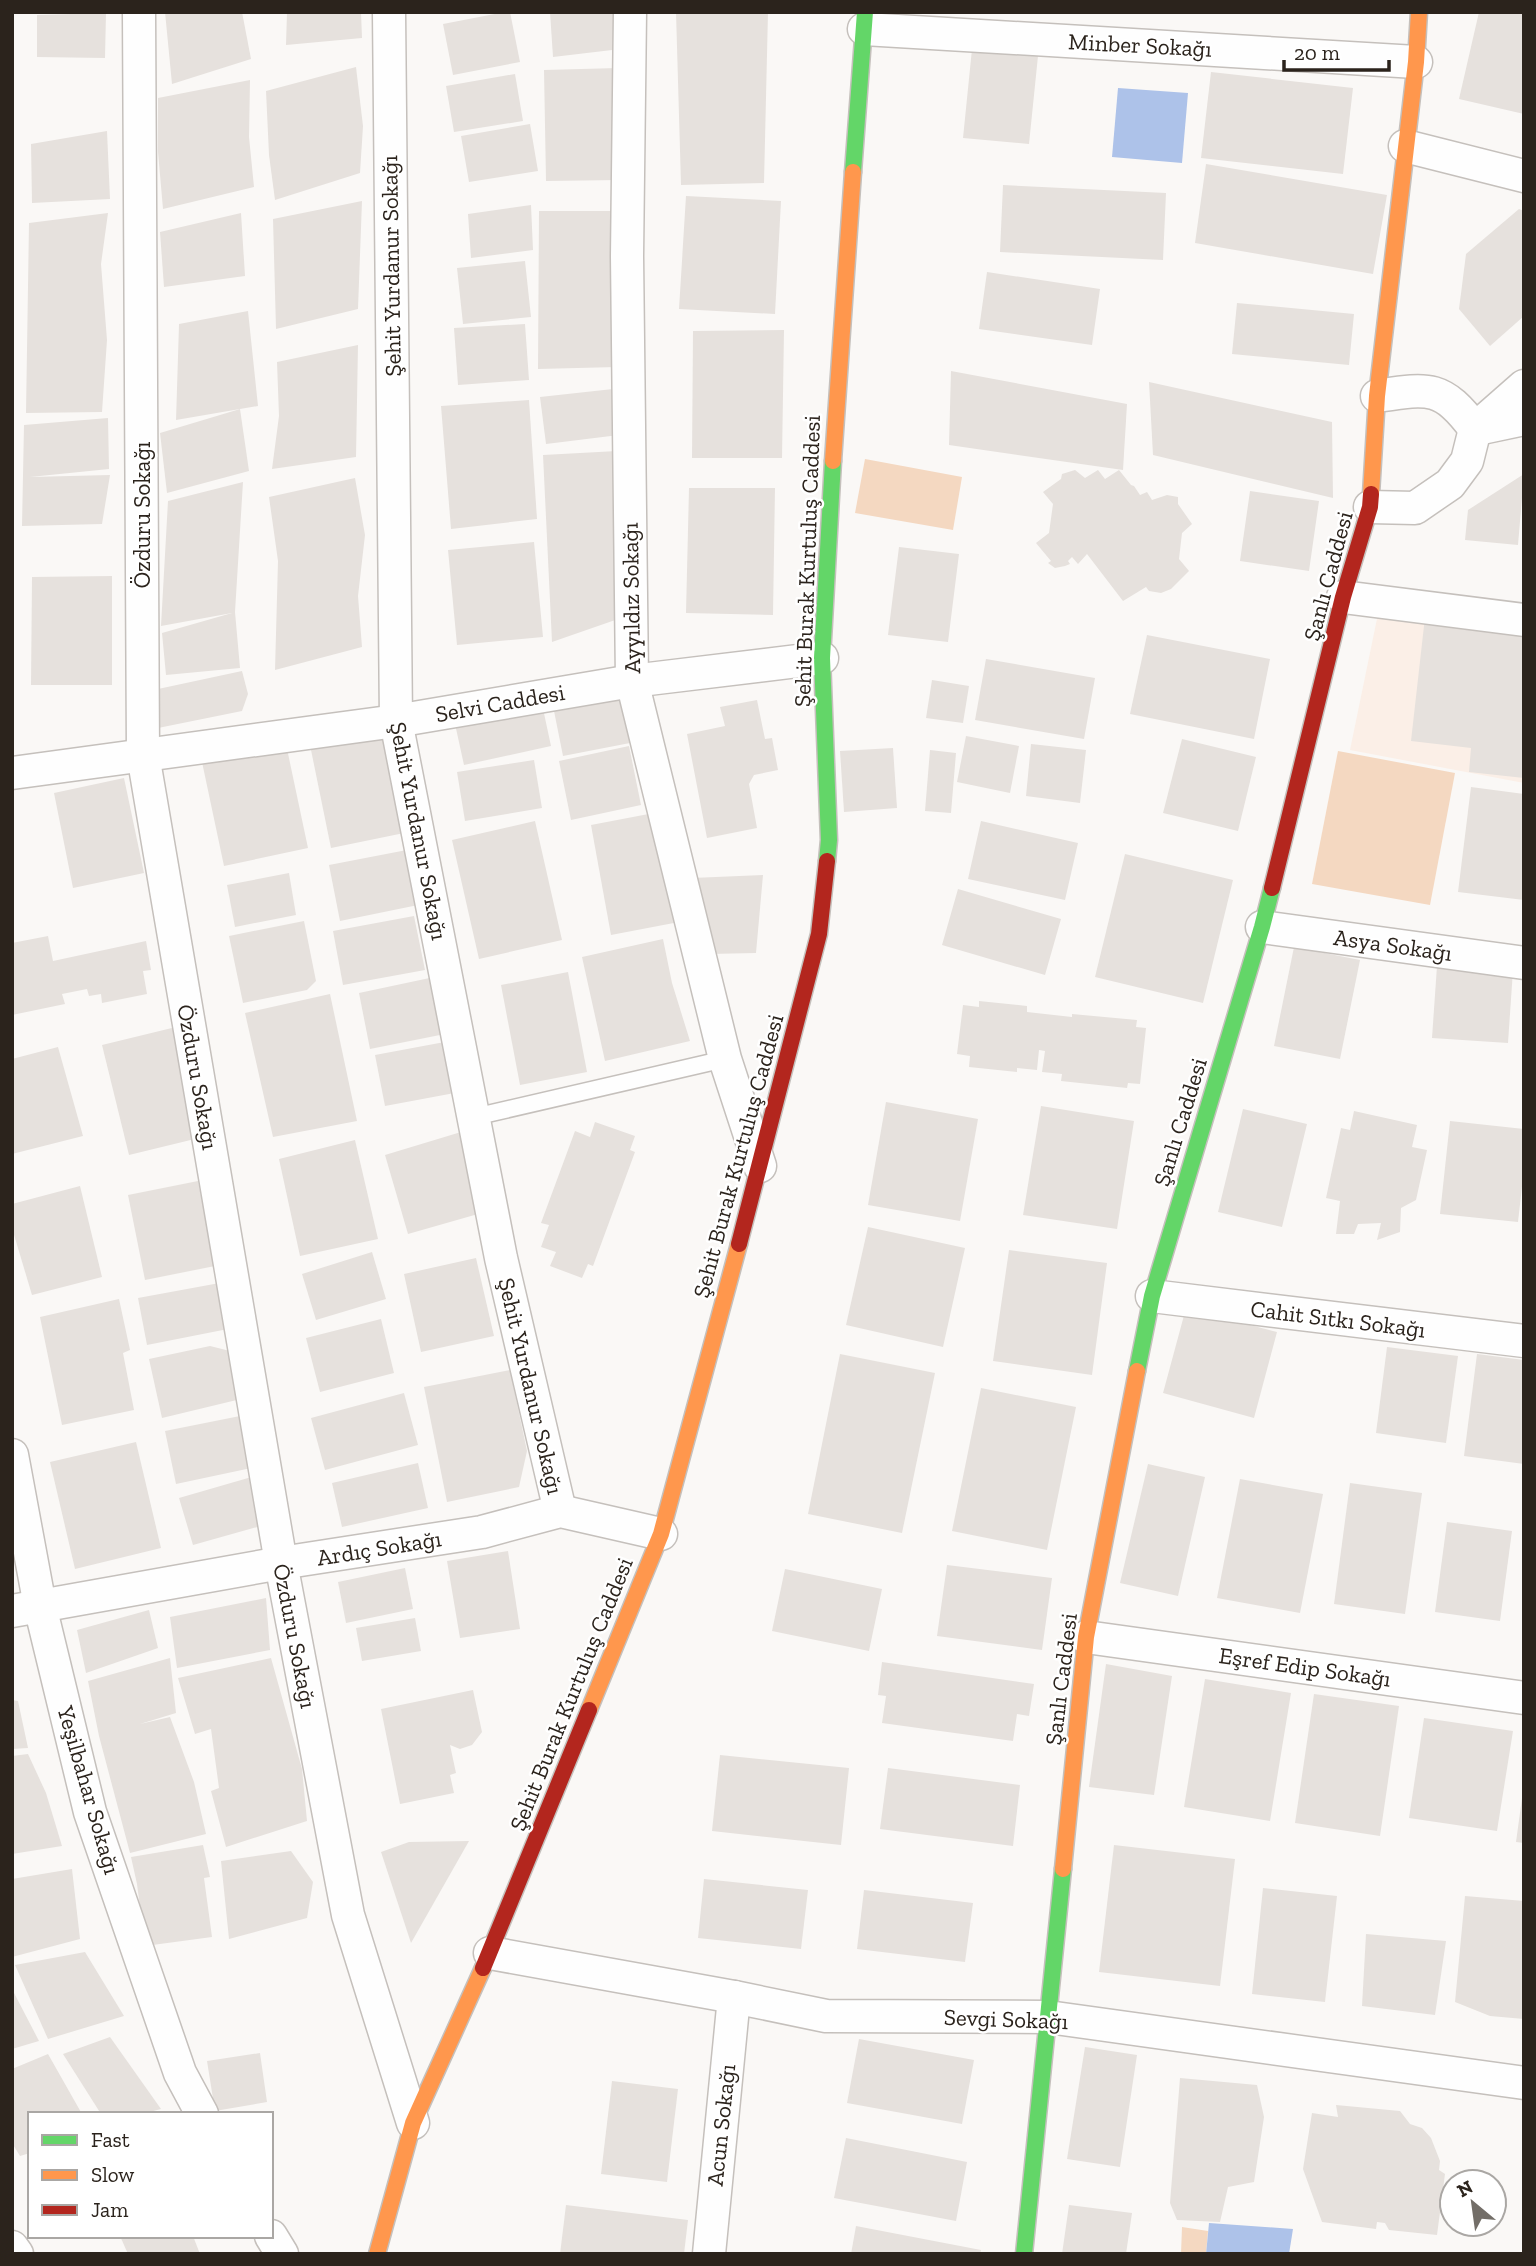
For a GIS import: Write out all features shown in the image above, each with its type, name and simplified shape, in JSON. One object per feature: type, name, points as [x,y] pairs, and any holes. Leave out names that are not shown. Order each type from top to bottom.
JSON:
[{"type":"street","name":"Özduru Sokağı","points":[[139,12],[143,755],[281,1563],[348,1915],[413,2123]]},
{"type":"street","name":"Şehit Yurdanur Sokağı","points":[[389,12],[396,721],[501,1258],[560,1511]]},
{"type":"street","name":"Ayyıldız Sokağı","points":[[630,12],[628,269],[632,681],[725,1059],[761,1166]]},
{"type":"street","name":"Şanlı Caddesi","points":[[1024,2254],[1086,1637],[1152,1296],[1262,927],[1343,597],[1370,507],[1377,396],[1416,62],[1419,12]]},
{"type":"street","name":"Minber Sokağı","points":[[864,21],[1416,62]]},
{"type":"street","name":"Şehit Burak Kurtuluş Caddesi","points":[[377,2254],[413,2123],[490,1953],[661,1534],[761,1166],[819,934],[829,841],[822,658],[838,359],[864,21]]},
{"type":"street","points":[[1405,146],[1524,176]]},
{"type":"street","points":[[1370,507],[1415,508],[1450,484],[1467,461],[1475,429],[1524,386]]},
{"type":"street","points":[[1377,396],[1416,390],[1441,394],[1459,408],[1475,429]]},
{"type":"street","points":[[1475,429],[1524,419]]},
{"type":"street","points":[[1343,597],[1524,620]]},
{"type":"street","name":"Selvi Caddesi","points":[[12,773],[396,721],[632,681],[822,658]]},
{"type":"street","name":"Asya Sokağı","points":[[1262,927],[1524,963]]},
{"type":"street","name":"Cahit Sıtkı Sokağı","points":[[1152,1296],[1524,1341]]},
{"type":"street","name":"Yeşilbahar Sokağı","points":[[12,1455],[26,1609],[90,1812],[180,2073],[201,2112]]},
{"type":"street","name":"Ardıç Sokağı","points":[[26,1609],[281,1563],[482,1532],[560,1511],[661,1534]]},
{"type":"street","name":"Eşref Edip Sokağı","points":[[1086,1637],[1524,1698]]},
{"type":"street","name":"Sevgi Sokağı","points":[[490,1953],[826,2016],[1048,2017],[1524,2083]]},
{"type":"street","name":"Acun Sokağı","points":[[709,2254],[734,1997]]},
{"type":"street","points":[[272,2238],[282,2254]]},
{"type":"street","points":[[12,2247],[17,2254]]},
{"type":"lane","points":[[474,1117],[725,1059]]},
{"type":"shaded area","points":[[865,459],[962,477],[953,530],[855,513]]},
{"type":"shaded area","points":[[1379,609],[1524,625],[1524,783],[1350,750]]},
{"type":"shaded area","points":[[1338,751],[1455,773],[1430,905],[1312,884]]},
{"type":"shaded area","points":[[1182,2227],[1208,2231],[1206,2254],[1181,2254]]},
{"type":"water","points":[[1118,88],[1188,93],[1182,163],[1112,157]]},
{"type":"water","points":[[1209,2223],[1293,2229],[1289,2254],[1206,2254]]},
{"type":"building","points":[[165,12],[242,12],[251,59],[172,84]]},
{"type":"building","points":[[287,12],[361,12],[362,38],[286,45]]},
{"type":"building","points":[[510,12],[520,62],[453,75],[443,24]]},
{"type":"building","points":[[550,12],[626,12],[629,48],[553,57]]},
{"type":"building","points":[[676,12],[768,12],[764,183],[681,185]]},
{"type":"building","points":[[1479,12],[1524,12],[1524,114],[1459,99]]},
{"type":"building","points":[[106,13],[105,58],[37,57],[37,15]]},
{"type":"building","points":[[972,49],[1038,56],[1029,144],[963,138]]},
{"type":"building","points":[[356,67],[363,126],[360,173],[275,200],[269,155],[266,91]]},
{"type":"building","points":[[618,68],[620,180],[546,181],[544,70]]},
{"type":"building","points":[[1211,72],[1353,88],[1343,174],[1201,158]]},
{"type":"building","points":[[515,74],[523,121],[454,132],[446,86]]},
{"type":"building","points":[[250,80],[249,137],[254,187],[163,209],[158,152],[158,98]]},
{"type":"building","points":[[530,124],[538,171],[469,182],[461,136]]},
{"type":"building","points":[[107,131],[110,199],[32,203],[31,144]]},
{"type":"building","points":[[1206,164],[1387,195],[1373,274],[1195,243]]},
{"type":"building","points":[[1003,185],[1166,193],[1163,260],[1000,252]]},
{"type":"building","points":[[686,196],[781,201],[775,314],[679,309]]},
{"type":"building","points":[[362,201],[358,309],[276,329],[273,219]]},
{"type":"building","points":[[531,205],[533,250],[471,258],[468,214]]},
{"type":"building","points":[[1519,209],[1524,211],[1524,316],[1490,346],[1459,309],[1466,254]]},
{"type":"building","points":[[539,211],[613,211],[617,367],[538,369]]},
{"type":"building","points":[[108,213],[101,264],[107,340],[102,412],[26,413],[29,223]]},
{"type":"building","points":[[241,213],[245,276],[164,287],[160,232]]},
{"type":"building","points":[[525,261],[531,317],[463,324],[457,268]]},
{"type":"building","points":[[987,272],[1100,289],[1092,345],[979,329]]},
{"type":"building","points":[[1237,303],[1354,314],[1349,365],[1232,354]]},
{"type":"building","points":[[248,311],[258,406],[176,420],[179,324]]},
{"type":"building","points":[[525,324],[529,380],[458,385],[454,328]]},
{"type":"building","points":[[784,330],[782,458],[692,458],[693,331]]},
{"type":"building","points":[[358,345],[356,457],[272,469],[279,416],[277,362]]},
{"type":"building","points":[[951,371],[1127,404],[1123,470],[949,445]]},
{"type":"building","points":[[1149,382],[1332,422],[1333,498],[1153,455]]},
{"type":"building","points":[[613,389],[619,435],[546,444],[540,397]]},
{"type":"building","points":[[529,400],[537,519],[451,529],[441,406]]},
{"type":"building","points":[[240,409],[249,471],[167,493],[160,433]]},
{"type":"building","points":[[108,418],[109,469],[30,477],[110,475],[102,524],[22,526],[24,425]]},
{"type":"building","points":[[617,451],[621,618],[552,642],[543,455]]},
{"type":"building","points":[[1075,470],[1085,478],[1098,470],[1105,479],[1119,470],[1140,495],[1147,492],[1152,500],[1167,495],[1178,497],[1178,504],[1192,524],[1182,533],[1179,559],[1189,571],[1171,589],[1161,593],[1149,591],[1146,587],[1123,601],[1087,554],[1078,564],[1072,557],[1068,561],[1070,564],[1065,566],[1055,568],[1048,563],[1051,561],[1036,543],[1049,533],[1053,504],[1043,492],[1061,479],[1062,474]]},
{"type":"building","points":[[1524,474],[1518,545],[1465,540],[1468,510]]},
{"type":"building","points":[[355,478],[365,535],[358,596],[362,647],[275,670],[278,561],[269,497]]},
{"type":"building","points":[[243,482],[235,612],[240,668],[166,675],[162,633],[232,613],[161,626],[168,501]]},
{"type":"building","points":[[689,488],[775,488],[773,615],[686,613]]},
{"type":"building","points":[[1250,491],[1319,501],[1309,571],[1240,561]]},
{"type":"building","points":[[534,542],[543,637],[457,645],[448,550]]},
{"type":"building","points":[[899,547],[959,554],[948,642],[888,635]]},
{"type":"building","points":[[112,576],[112,685],[31,685],[32,577]]},
{"type":"building","points":[[1425,617],[1524,628],[1524,778],[1469,772],[1471,748],[1411,741]]},
{"type":"building","points":[[1147,635],[1270,659],[1254,739],[1130,714]]},
{"type":"building","points":[[986,659],[1095,678],[1084,739],[975,720]]},
{"type":"building","points":[[242,671],[248,694],[242,711],[158,728],[158,689]]},
{"type":"building","points":[[932,680],[969,686],[963,723],[926,718]]},
{"type":"building","points":[[619,688],[630,743],[563,756],[552,701]]},
{"type":"building","points":[[757,700],[765,739],[772,738],[778,770],[754,775],[749,784],[757,828],[707,838],[687,734],[725,726],[720,707]]},
{"type":"building","points":[[542,704],[551,746],[464,765],[455,724]]},
{"type":"building","points":[[387,728],[409,832],[331,848],[310,745]]},
{"type":"building","points":[[966,736],[1019,746],[1010,793],[957,782]]},
{"type":"building","points":[[1182,739],[1256,757],[1238,831],[1163,813]]},
{"type":"building","points":[[286,744],[308,848],[224,866],[202,762]]},
{"type":"building","points":[[1031,744],[1086,750],[1080,803],[1026,796]]},
{"type":"building","points":[[629,746],[641,805],[571,820],[559,761]]},
{"type":"building","points":[[893,748],[897,808],[844,812],[840,751]]},
{"type":"building","points":[[930,750],[956,753],[951,813],[925,811]]},
{"type":"building","points":[[534,760],[542,808],[465,821],[457,772]]},
{"type":"building","points":[[124,778],[144,873],[73,888],[54,793]]},
{"type":"building","points":[[1471,787],[1524,794],[1524,900],[1458,892]]},
{"type":"building","points":[[659,812],[679,922],[611,935],[591,825]]},
{"type":"building","points":[[535,821],[562,940],[479,959],[452,840]]},
{"type":"building","points":[[981,821],[1078,843],[1065,900],[968,879]]},
{"type":"building","points":[[412,849],[423,904],[340,921],[329,865]]},
{"type":"building","points":[[1125,854],[1233,880],[1203,1003],[1095,977]]},
{"type":"building","points":[[289,873],[296,915],[235,927],[227,885]]},
{"type":"building","points":[[763,875],[756,953],[709,954],[692,878]]},
{"type":"building","points":[[958,889],[1061,919],[1045,975],[942,945]]},
{"type":"building","points":[[414,916],[425,970],[343,985],[333,931]]},
{"type":"building","points":[[304,921],[316,981],[307,990],[243,1003],[229,936]]},
{"type":"building","points":[[48,936],[53,961],[146,941],[151,970],[143,971],[147,994],[102,1003],[101,994],[89,996],[87,989],[62,994],[65,1004],[12,1015],[12,943]]},
{"type":"building","points":[[663,939],[672,983],[690,1041],[605,1061],[582,957]]},
{"type":"building","points":[[1294,947],[1360,960],[1340,1059],[1274,1046]]},
{"type":"building","points":[[1437,966],[1513,970],[1508,1043],[1432,1038]]},
{"type":"building","points":[[568,972],[587,1072],[520,1085],[501,985]]},
{"type":"building","points":[[439,976],[450,1033],[370,1049],[359,993]]},
{"type":"building","points":[[330,994],[357,1121],[273,1137],[245,1013]]},
{"type":"building","points":[[979,1001],[1027,1006],[1027,1012],[1137,1020],[1136,1027],[1146,1028],[1140,1084],[1128,1083],[1127,1088],[1061,1081],[1062,1074],[1042,1072],[1045,1051],[1039,1050],[1037,1070],[1017,1068],[1017,1072],[969,1067],[970,1056],[957,1054],[963,1005],[979,1007]]},
{"type":"building","points":[[176,1027],[203,1137],[129,1155],[102,1045]]},
{"type":"building","points":[[450,1041],[460,1092],[385,1106],[375,1055]]},
{"type":"building","points":[[58,1047],[83,1136],[12,1154],[12,1059]]},
{"type":"building","points":[[886,1102],[978,1119],[960,1221],[868,1205]]},
{"type":"building","points":[[1041,1106],[1134,1121],[1117,1229],[1023,1215]]},
{"type":"building","points":[[1243,1109],[1307,1124],[1282,1227],[1218,1212]]},
{"type":"building","points":[[1354,1111],[1417,1125],[1412,1147],[1427,1150],[1416,1200],[1401,1208],[1400,1232],[1377,1240],[1381,1223],[1358,1224],[1354,1234],[1336,1234],[1340,1201],[1326,1198],[1341,1128],[1350,1130]]},
{"type":"building","points":[[1450,1121],[1524,1129],[1524,1169],[1518,1222],[1440,1214]]},
{"type":"building","points":[[595,1122],[635,1136],[630,1150],[635,1152],[593,1266],[588,1264],[582,1278],[550,1266],[556,1252],[541,1247],[549,1225],[541,1223],[575,1131],[590,1137]]},
{"type":"building","points":[[461,1132],[485,1212],[408,1234],[385,1155]]},
{"type":"building","points":[[355,1140],[378,1239],[300,1256],[279,1159]]},
{"type":"building","points":[[198,1181],[215,1266],[145,1280],[128,1195]]},
{"type":"building","points":[[80,1186],[102,1277],[32,1295],[12,1228],[12,1204]]},
{"type":"building","points":[[868,1227],[965,1248],[943,1347],[846,1325]]},
{"type":"building","points":[[1009,1250],[1107,1263],[1092,1375],[993,1361]]},
{"type":"building","points":[[372,1252],[386,1299],[316,1320],[302,1274]]},
{"type":"building","points":[[476,1258],[494,1336],[421,1352],[404,1274]]},
{"type":"building","points":[[225,1282],[233,1328],[147,1345],[138,1298]]},
{"type":"building","points":[[119,1299],[130,1350],[123,1353],[134,1410],[62,1425],[40,1317]]},
{"type":"building","points":[[1186,1308],[1277,1332],[1254,1418],[1163,1393]]},
{"type":"building","points":[[381,1319],[394,1373],[320,1392],[306,1338]]},
{"type":"building","points":[[210,1346],[234,1352],[245,1398],[162,1418],[149,1359]]},
{"type":"building","points":[[1387,1347],[1458,1356],[1446,1443],[1376,1433]]},
{"type":"building","points":[[840,1354],[935,1373],[902,1533],[808,1514]]},
{"type":"building","points":[[1477,1354],[1524,1360],[1524,1464],[1464,1456]]},
{"type":"building","points":[[510,1370],[527,1451],[519,1487],[447,1502],[424,1387]]},
{"type":"building","points":[[981,1388],[1076,1407],[1047,1550],[952,1531]]},
{"type":"building","points":[[404,1393],[418,1445],[325,1470],[311,1418]]},
{"type":"building","points":[[250,1414],[261,1466],[176,1484],[165,1431]]},
{"type":"building","points":[[136,1442],[161,1548],[75,1569],[50,1462]]},
{"type":"building","points":[[418,1463],[428,1508],[342,1527],[332,1483]]},
{"type":"building","points":[[1148,1464],[1205,1477],[1178,1596],[1120,1583]]},
{"type":"building","points":[[255,1476],[268,1524],[193,1545],[179,1498]]},
{"type":"building","points":[[1240,1479],[1323,1494],[1300,1613],[1217,1598]]},
{"type":"building","points":[[1350,1483],[1422,1493],[1405,1614],[1334,1604]]},
{"type":"building","points":[[1447,1522],[1512,1531],[1500,1621],[1435,1612]]},
{"type":"building","points":[[508,1551],[520,1629],[460,1638],[447,1561]]},
{"type":"building","points":[[947,1565],[1052,1578],[1042,1650],[937,1636]]},
{"type":"building","points":[[405,1568],[413,1609],[346,1623],[338,1582]]},
{"type":"building","points":[[785,1569],[882,1589],[869,1651],[772,1631]]},
{"type":"building","points":[[266,1598],[270,1650],[177,1668],[170,1617]]},
{"type":"building","points":[[149,1610],[158,1648],[86,1673],[77,1630]]},
{"type":"building","points":[[415,1618],[421,1651],[362,1661],[356,1628]]},
{"type":"building","points":[[170,1658],[176,1713],[140,1724],[170,1717],[194,1782],[206,1834],[130,1853],[99,1736],[88,1681]]},
{"type":"building","points":[[271,1658],[302,1769],[307,1821],[226,1847],[211,1791],[219,1788],[211,1729],[195,1734],[178,1678]]},
{"type":"building","points":[[882,1662],[1034,1684],[1029,1716],[1017,1714],[1013,1741],[882,1723],[886,1696],[878,1695]]},
{"type":"building","points":[[1106,1664],[1172,1676],[1154,1795],[1089,1787]]},
{"type":"building","points":[[1205,1679],[1291,1693],[1270,1821],[1184,1807]]},
{"type":"building","points":[[473,1690],[482,1732],[472,1745],[460,1749],[450,1745],[456,1773],[450,1775],[454,1793],[400,1804],[381,1709]]},
{"type":"building","points":[[1314,1694],[1399,1706],[1380,1836],[1295,1823]]},
{"type":"building","points":[[12,1700],[18,1701],[28,1748],[12,1749]]},
{"type":"building","points":[[1424,1718],[1513,1731],[1497,1831],[1409,1818]]},
{"type":"building","points":[[28,1754],[46,1793],[62,1846],[12,1854],[12,1756]]},
{"type":"building","points":[[720,1755],[849,1768],[841,1845],[712,1831]]},
{"type":"building","points":[[888,1768],[1020,1785],[1013,1846],[880,1829]]},
{"type":"building","points":[[1524,1798],[1524,1843],[1516,1842]]},
{"type":"building","points":[[469,1841],[411,1943],[381,1852],[409,1842]]},
{"type":"building","points":[[203,1845],[210,1877],[204,1878],[212,1937],[145,1946],[131,1857]]},
{"type":"building","points":[[1114,1845],[1235,1859],[1220,1986],[1099,1972]]},
{"type":"building","points":[[291,1851],[313,1882],[307,1918],[229,1939],[221,1861]]},
{"type":"building","points":[[72,1869],[80,1939],[12,1957],[12,1879]]},
{"type":"building","points":[[704,1879],[808,1890],[801,1949],[698,1938]]},
{"type":"building","points":[[1263,1888],[1337,1896],[1325,2002],[1252,1994]]},
{"type":"building","points":[[864,1890],[973,1903],[965,1962],[857,1949]]},
{"type":"building","points":[[1465,1896],[1524,1901],[1524,2019],[1490,2016],[1455,2002]]},
{"type":"building","points":[[1366,1934],[1446,1941],[1435,2015],[1362,2006]]},
{"type":"building","points":[[85,1952],[124,2016],[48,2039],[15,1965]]},
{"type":"building","points":[[12,1989],[39,2041],[12,2049]]},
{"type":"building","points":[[110,2037],[161,2109],[150,2112],[100,2112],[63,2054]]},
{"type":"building","points":[[859,2039],[974,2060],[962,2124],[847,2103]]},
{"type":"building","points":[[1085,2047],[1137,2055],[1120,2167],[1067,2159]]},
{"type":"building","points":[[260,2053],[267,2102],[215,2111],[207,2061]]},
{"type":"building","points":[[48,2054],[81,2112],[28,2112],[28,2154],[20,2156],[12,2143],[12,2069]]},
{"type":"building","points":[[1180,2078],[1257,2085],[1264,2117],[1254,2182],[1228,2187],[1220,2222],[1177,2220],[1170,2203]]},
{"type":"building","points":[[612,2081],[678,2089],[667,2182],[601,2174]]},
{"type":"building","points":[[1336,2105],[1400,2111],[1410,2124],[1422,2128],[1431,2138],[1440,2161],[1437,2235],[1389,2230],[1385,2223],[1377,2222],[1376,2229],[1322,2222],[1303,2169],[1312,2113],[1338,2117]]},
{"type":"building","points":[[846,2138],[967,2162],[956,2221],[834,2198]]},
{"type":"building","points":[[566,2205],[688,2220],[684,2254],[560,2254]]},
{"type":"building","points":[[1069,2205],[1132,2213],[1126,2254],[1062,2254]]},
{"type":"building","points":[[856,2226],[981,2250],[980,2254],[851,2254]]},
{"type":"building","points":[[121,2238],[194,2238],[200,2254],[128,2254]]},
{"type":"traffic: fast","points":[[853,172],[865,12]]},
{"type":"traffic: fast","points":[[827,861],[829,840],[822,658],[833,461]]},
{"type":"traffic: fast","points":[[1137,1371],[1152,1296],[1272,888]]},
{"type":"traffic: fast","points":[[1024,2254],[1063,1869]]},
{"type":"traffic: slow","points":[[1371,494],[1377,396],[1416,62],[1419,12]]},
{"type":"traffic: slow","points":[[833,461],[853,172]]},
{"type":"traffic: slow","points":[[589,1710],[661,1534],[739,1244]]},
{"type":"traffic: slow","points":[[1063,1869],[1086,1637],[1137,1371]]},
{"type":"traffic: slow","points":[[377,2254],[413,2123],[483,1968]]},
{"type":"traffic: jam","points":[[1272,888],[1343,597],[1370,507],[1371,494]]},
{"type":"traffic: jam","points":[[739,1244],[819,934],[827,861]]},
{"type":"traffic: jam","points":[[483,1968],[589,1710]]}]
